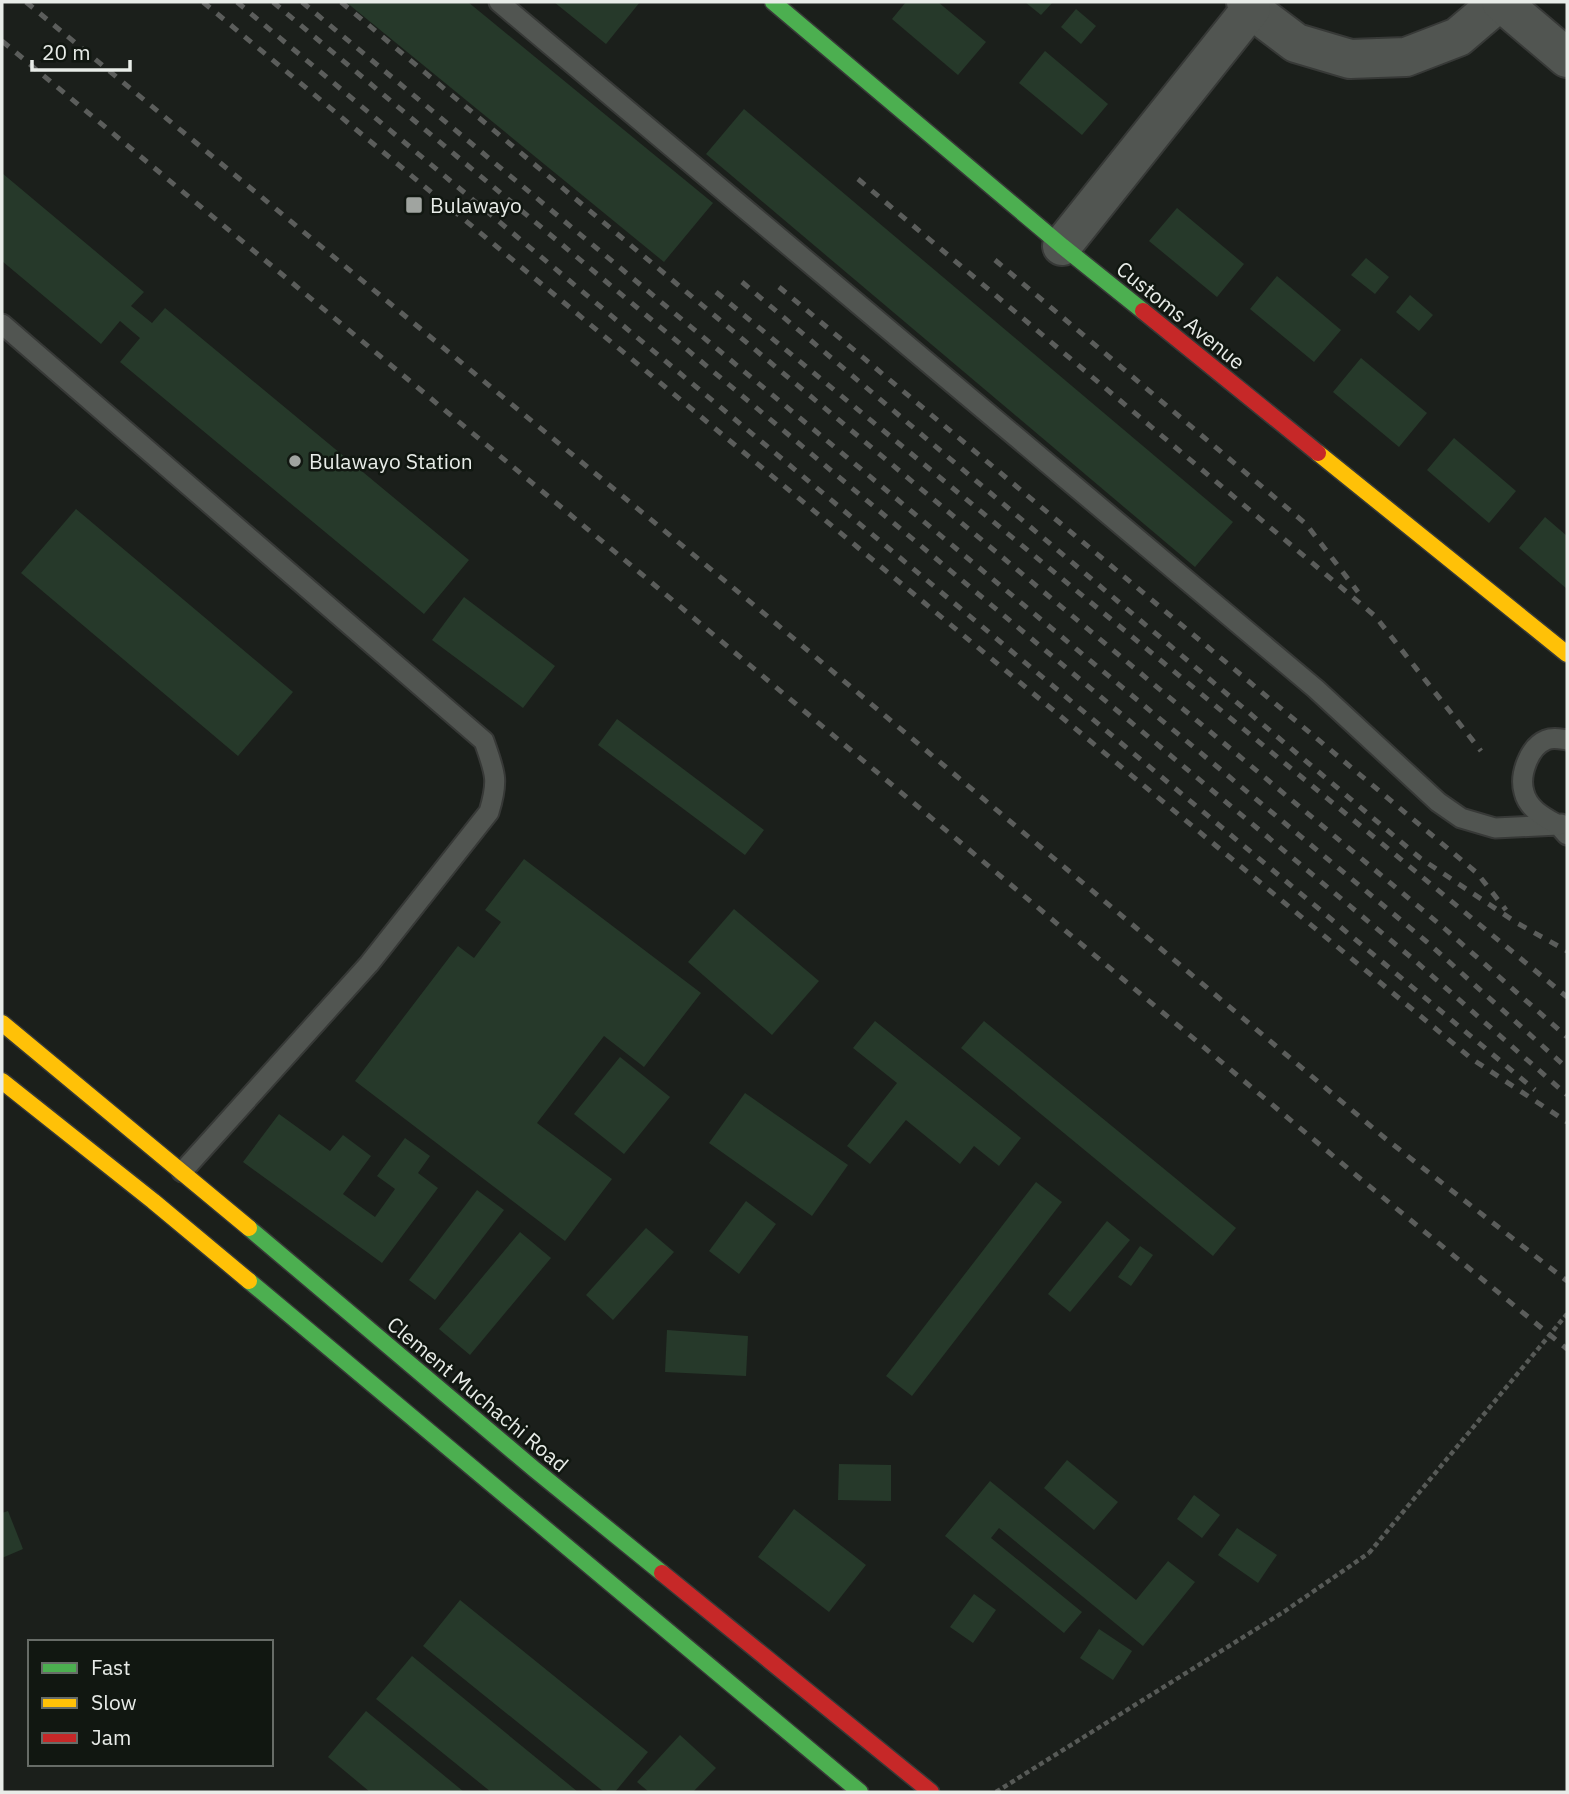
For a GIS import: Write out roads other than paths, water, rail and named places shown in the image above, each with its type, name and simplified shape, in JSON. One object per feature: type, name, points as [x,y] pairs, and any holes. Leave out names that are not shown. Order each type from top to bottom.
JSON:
[{"type":"main road","name":"Customs Avenue","points":[[773,2],[1062,246],[1567,654]]},
{"type":"main road","name":"Clement Muchachi Road","points":[[2,1023],[534,1469],[931,1792]]},
{"type":"main road","points":[[2,1081],[164,1210],[860,1792]]},
{"type":"street","points":[[1062,246],[1249,6],[1296,43],[1350,59],[1364,59],[1406,57],[1458,37],[1500,2],[1567,58]]},
{"type":"lane","points":[[499,2],[1316,689],[1438,802],[1461,818],[1495,828],[1564,827]]},
{"type":"lane","points":[[2,324],[484,741],[496,775],[495,793],[489,813],[369,964],[182,1172]]},
{"type":"lane","points":[[1564,827],[1531,807],[1523,792],[1523,775],[1536,746],[1546,740],[1567,740]]},
{"type":"railway","points":[[26,2],[754,605],[1386,1139],[1567,1281]]},
{"type":"railway","points":[[203,2],[1472,1059],[1567,1122]]},
{"type":"railway","points":[[237,2],[1535,1090]]},
{"type":"railway","points":[[273,2],[1413,959],[1567,1095]]},
{"type":"railway","points":[[302,2],[1427,942],[1567,1068]]},
{"type":"railway","points":[[341,2],[1444,928],[1567,1037]]},
{"type":"railway","points":[[2,41],[1567,1349]]},
{"type":"railway","points":[[858,179],[1375,616],[1481,751]]},
{"type":"railway","points":[[995,260],[1306,524],[1358,592]]},
{"type":"railway","points":[[742,282],[1420,858],[1517,923],[1567,951]]},
{"type":"railway","points":[[779,287],[1477,873],[1506,910]]},
{"type":"railway","points":[[716,292],[1567,997]]},
{"type":"place","name":"Bulawayo","points":[[414,205]]},
{"type":"place","name":"Bulawayo Station","points":[[295,461]]}]
